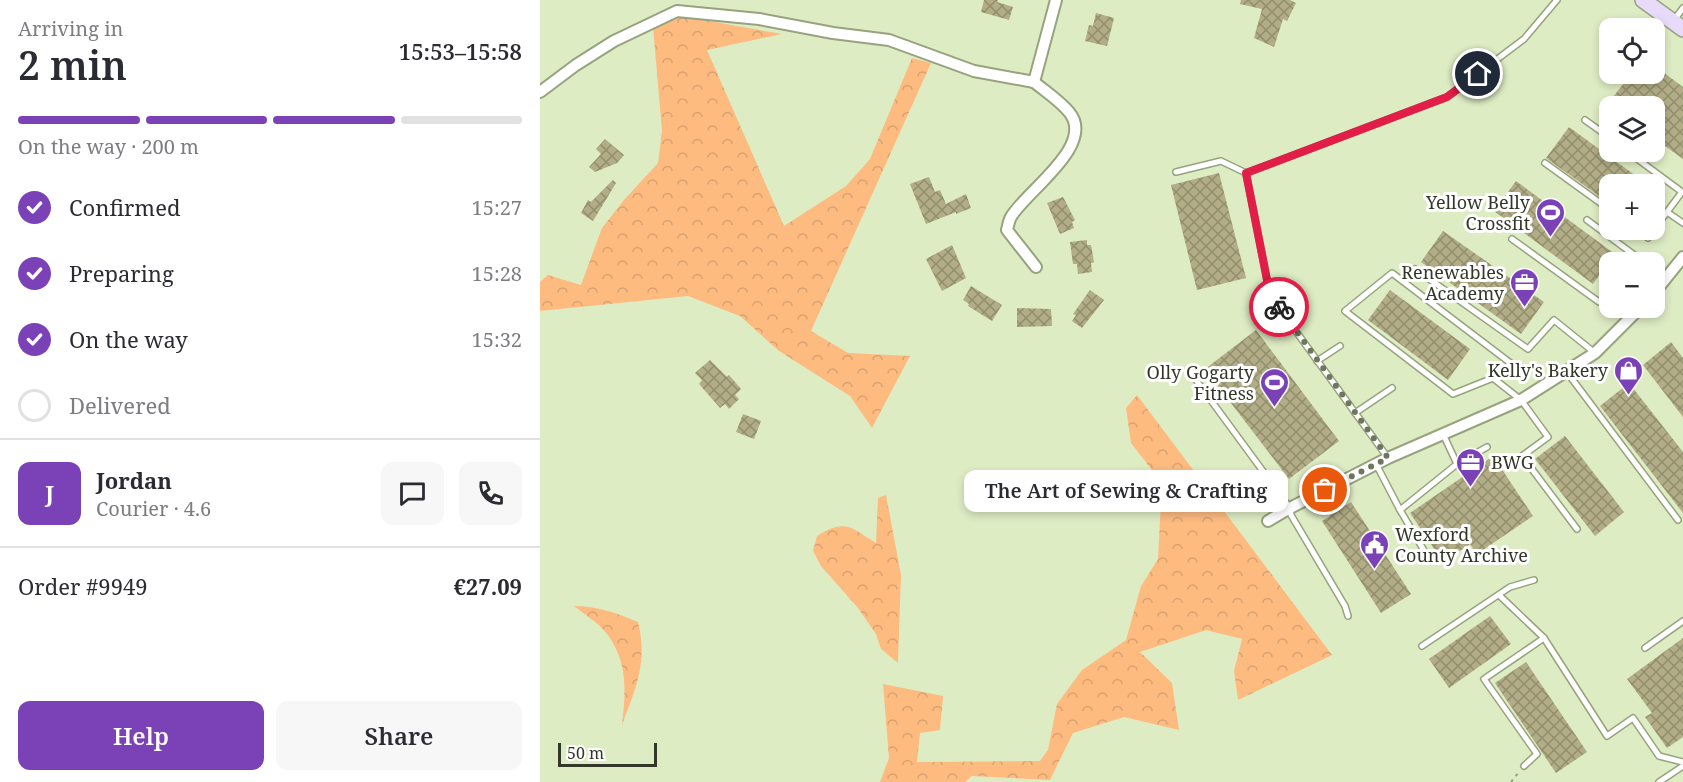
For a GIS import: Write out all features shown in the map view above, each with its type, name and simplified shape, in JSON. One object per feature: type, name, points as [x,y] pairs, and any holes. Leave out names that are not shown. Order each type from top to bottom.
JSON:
[{"type":"main road","points":[[1643,0],[1678,25]]},
{"type":"street","points":[[1034,82],[1056,0]]},
{"type":"street","points":[[540,92],[576,65],[614,41],[677,11],[759,19],[832,33],[889,40],[974,71],[1034,82],[1071,113],[1075,129],[1073,144],[1010,217],[1007,230],[1036,267]]},
{"type":"street","points":[[1665,279],[1683,257]]},
{"type":"street","points":[[1268,521],[1388,458],[1521,400],[1595,353],[1630,318]]},
{"type":"lane","points":[[1176,172],[1221,161],[1246,173],[1447,97],[1524,39],[1557,0]]},
{"type":"lane","points":[[1678,25],[1683,8]]},
{"type":"lane","points":[[1585,120],[1599,130]]},
{"type":"lane","points":[[1642,162],[1682,192],[1665,215]]},
{"type":"lane","points":[[1545,163],[1599,202]]},
{"type":"lane","points":[[1246,173],[1269,290],[1279,308],[1388,458]]},
{"type":"lane","points":[[1667,213],[1683,223]]},
{"type":"lane","points":[[1587,220],[1630,252]]},
{"type":"lane","points":[[1512,239],[1599,302]]},
{"type":"lane","points":[[1415,269],[1528,350],[1554,320],[1595,353]]},
{"type":"lane","points":[[1392,273],[1516,368],[1493,378],[1453,394],[1345,311],[1392,273]]},
{"type":"lane","points":[[1317,361],[1340,346]]},
{"type":"lane","points":[[1566,371],[1678,520]]},
{"type":"lane","points":[[1493,378],[1521,400],[1548,437],[1522,456],[1577,529]]},
{"type":"lane","points":[[1196,380],[1290,508],[1291,515],[1333,584],[1348,616]]},
{"type":"lane","points":[[1355,413],[1392,388]]},
{"type":"lane","points":[[1443,434],[1457,464]]},
{"type":"lane","points":[[1400,510],[1457,464],[1486,447]]},
{"type":"lane","points":[[1376,464],[1429,559]]},
{"type":"lane","points":[[1422,646],[1510,587],[1534,580]]},
{"type":"lane","points":[[1499,594],[1545,638],[1607,735],[1633,718],[1659,756],[1683,764]]},
{"type":"lane","points":[[1645,648],[1683,621]]},
{"type":"lane","points":[[1524,766],[1537,754],[1484,679],[1545,638]]},
{"type":"lane","points":[[1659,782],[1683,764]]},
{"type":"green space","points":[[681,16],[782,34],[707,50],[784,226],[846,186],[870,159],[912,58],[931,63],[811,331],[848,353],[910,356],[872,428],[850,396],[779,351],[740,316],[688,296],[540,311],[540,282],[548,275],[581,285],[602,228],[658,163],[662,131],[653,27]]},
{"type":"green space","points":[[1137,395],[1332,655],[1238,700],[1234,671],[1242,639],[1206,630],[1140,652],[1172,683],[1179,730],[1124,717],[1073,733],[1050,780],[972,776],[965,782],[880,782],[889,758],[883,684],[943,696],[940,730],[920,733],[917,762],[1040,761],[1048,750],[1057,704],[1082,670],[1126,640],[1141,586],[1158,559],[1162,483],[1131,443],[1126,408]]},
{"type":"green space","points":[[886,495],[901,575],[898,663],[881,649],[876,634],[858,608],[821,566],[813,551],[817,536],[842,526],[854,529],[876,543],[878,498]]},
{"type":"green space","points":[[574,606],[607,611],[638,622],[642,650],[641,663],[636,687],[622,725],[625,689],[619,655],[604,630]]},
{"type":"building","points":[[984,0],[998,0],[997,2],[1013,7],[1009,20],[981,12]]},
{"type":"building","points":[[1241,0],[1290,0],[1296,3],[1287,21],[1283,19],[1274,47],[1254,38],[1262,9],[1240,4]]},
{"type":"building","points":[[1096,13],[1114,18],[1107,46],[1085,41],[1089,25],[1093,26]]},
{"type":"building","points":[[1665,74],[1683,87],[1683,159],[1665,146],[1665,96],[1614,96],[1623,84],[1665,84]]},
{"type":"building","points":[[1569,127],[1599,149],[1599,162],[1617,162],[1633,174],[1599,174],[1599,196],[1546,158]]},
{"type":"building","points":[[605,139],[624,155],[617,163],[595,172],[589,167],[601,154],[596,149]]},
{"type":"building","points":[[1219,173],[1246,278],[1197,290],[1171,185]]},
{"type":"building","points":[[929,177],[935,192],[940,190],[946,204],[966,194],[971,208],[926,224],[910,184]]},
{"type":"building","points":[[613,180],[616,183],[593,221],[581,213],[588,200],[591,202]]},
{"type":"building","points":[[1516,181],[1612,252],[1599,252],[1599,276],[1593,284],[1494,211]]},
{"type":"building","points":[[1063,197],[1075,220],[1072,222],[1074,228],[1060,234],[1047,203]]},
{"type":"building","points":[[1443,231],[1544,302],[1521,334],[1421,262]]},
{"type":"building","points":[[1087,240],[1087,245],[1091,245],[1094,262],[1091,263],[1092,272],[1078,274],[1077,264],[1073,264],[1070,242]]},
{"type":"building","points":[[952,245],[966,278],[942,291],[926,259]]},
{"type":"building","points":[[971,286],[1002,305],[992,321],[968,306],[969,304],[963,300]]},
{"type":"building","points":[[1090,290],[1104,300],[1082,328],[1072,321],[1076,315],[1073,314]]},
{"type":"building","points":[[1390,290],[1470,349],[1448,380],[1368,320]]},
{"type":"building","points":[[1017,308],[1051,309],[1052,326],[1017,327]]},
{"type":"building","points":[[1256,330],[1339,441],[1289,479],[1205,369]]},
{"type":"building","points":[[1671,342],[1683,358],[1683,417],[1643,365]]},
{"type":"building","points":[[710,360],[727,377],[729,375],[741,389],[735,395],[739,399],[729,409],[725,404],[720,408],[699,384],[702,380],[695,373]]},
{"type":"building","points":[[1629,383],[1683,452],[1683,513],[1600,406]]},
{"type":"building","points":[[743,414],[761,421],[754,439],[736,432]]},
{"type":"building","points":[[1565,436],[1624,512],[1595,536],[1535,459]]},
{"type":"building","points":[[1493,456],[1533,516],[1477,554],[1470,544],[1443,562],[1410,513]]},
{"type":"building","name":"Wexford County Archive","points":[[1351,502],[1411,594],[1381,613],[1322,521]]},
{"type":"building","points":[[1490,616],[1511,644],[1449,688],[1429,659]]},
{"type":"building","points":[[1683,638],[1683,737],[1667,748],[1645,717],[1652,713],[1627,679]]},
{"type":"building","points":[[1526,662],[1587,752],[1556,773],[1495,683]]},
{"type":"way so far","points":[[1279,307],[1388,458],[1325,490]]},
{"type":"place","name":"Yellow Belly Crossfit","points":[[1551,238]]},
{"type":"place","name":"Renewables Academy","points":[[1525,308]]},
{"type":"place","name":"Kelly's Bakery","points":[[1629,396]]},
{"type":"place","name":"Olly Gogarty Fitness","points":[[1275,408]]},
{"type":"place","name":"BWG","points":[[1470,488]]},
{"type":"place","name":"The Art of Sewing & Crafting","points":[[1325,490]]},
{"type":"place","name":"Wexford County Archive","points":[[1374,570]]},
{"type":"route","points":[[1279,307],[1269,290],[1246,173],[1447,97],[1478,74]]}]
